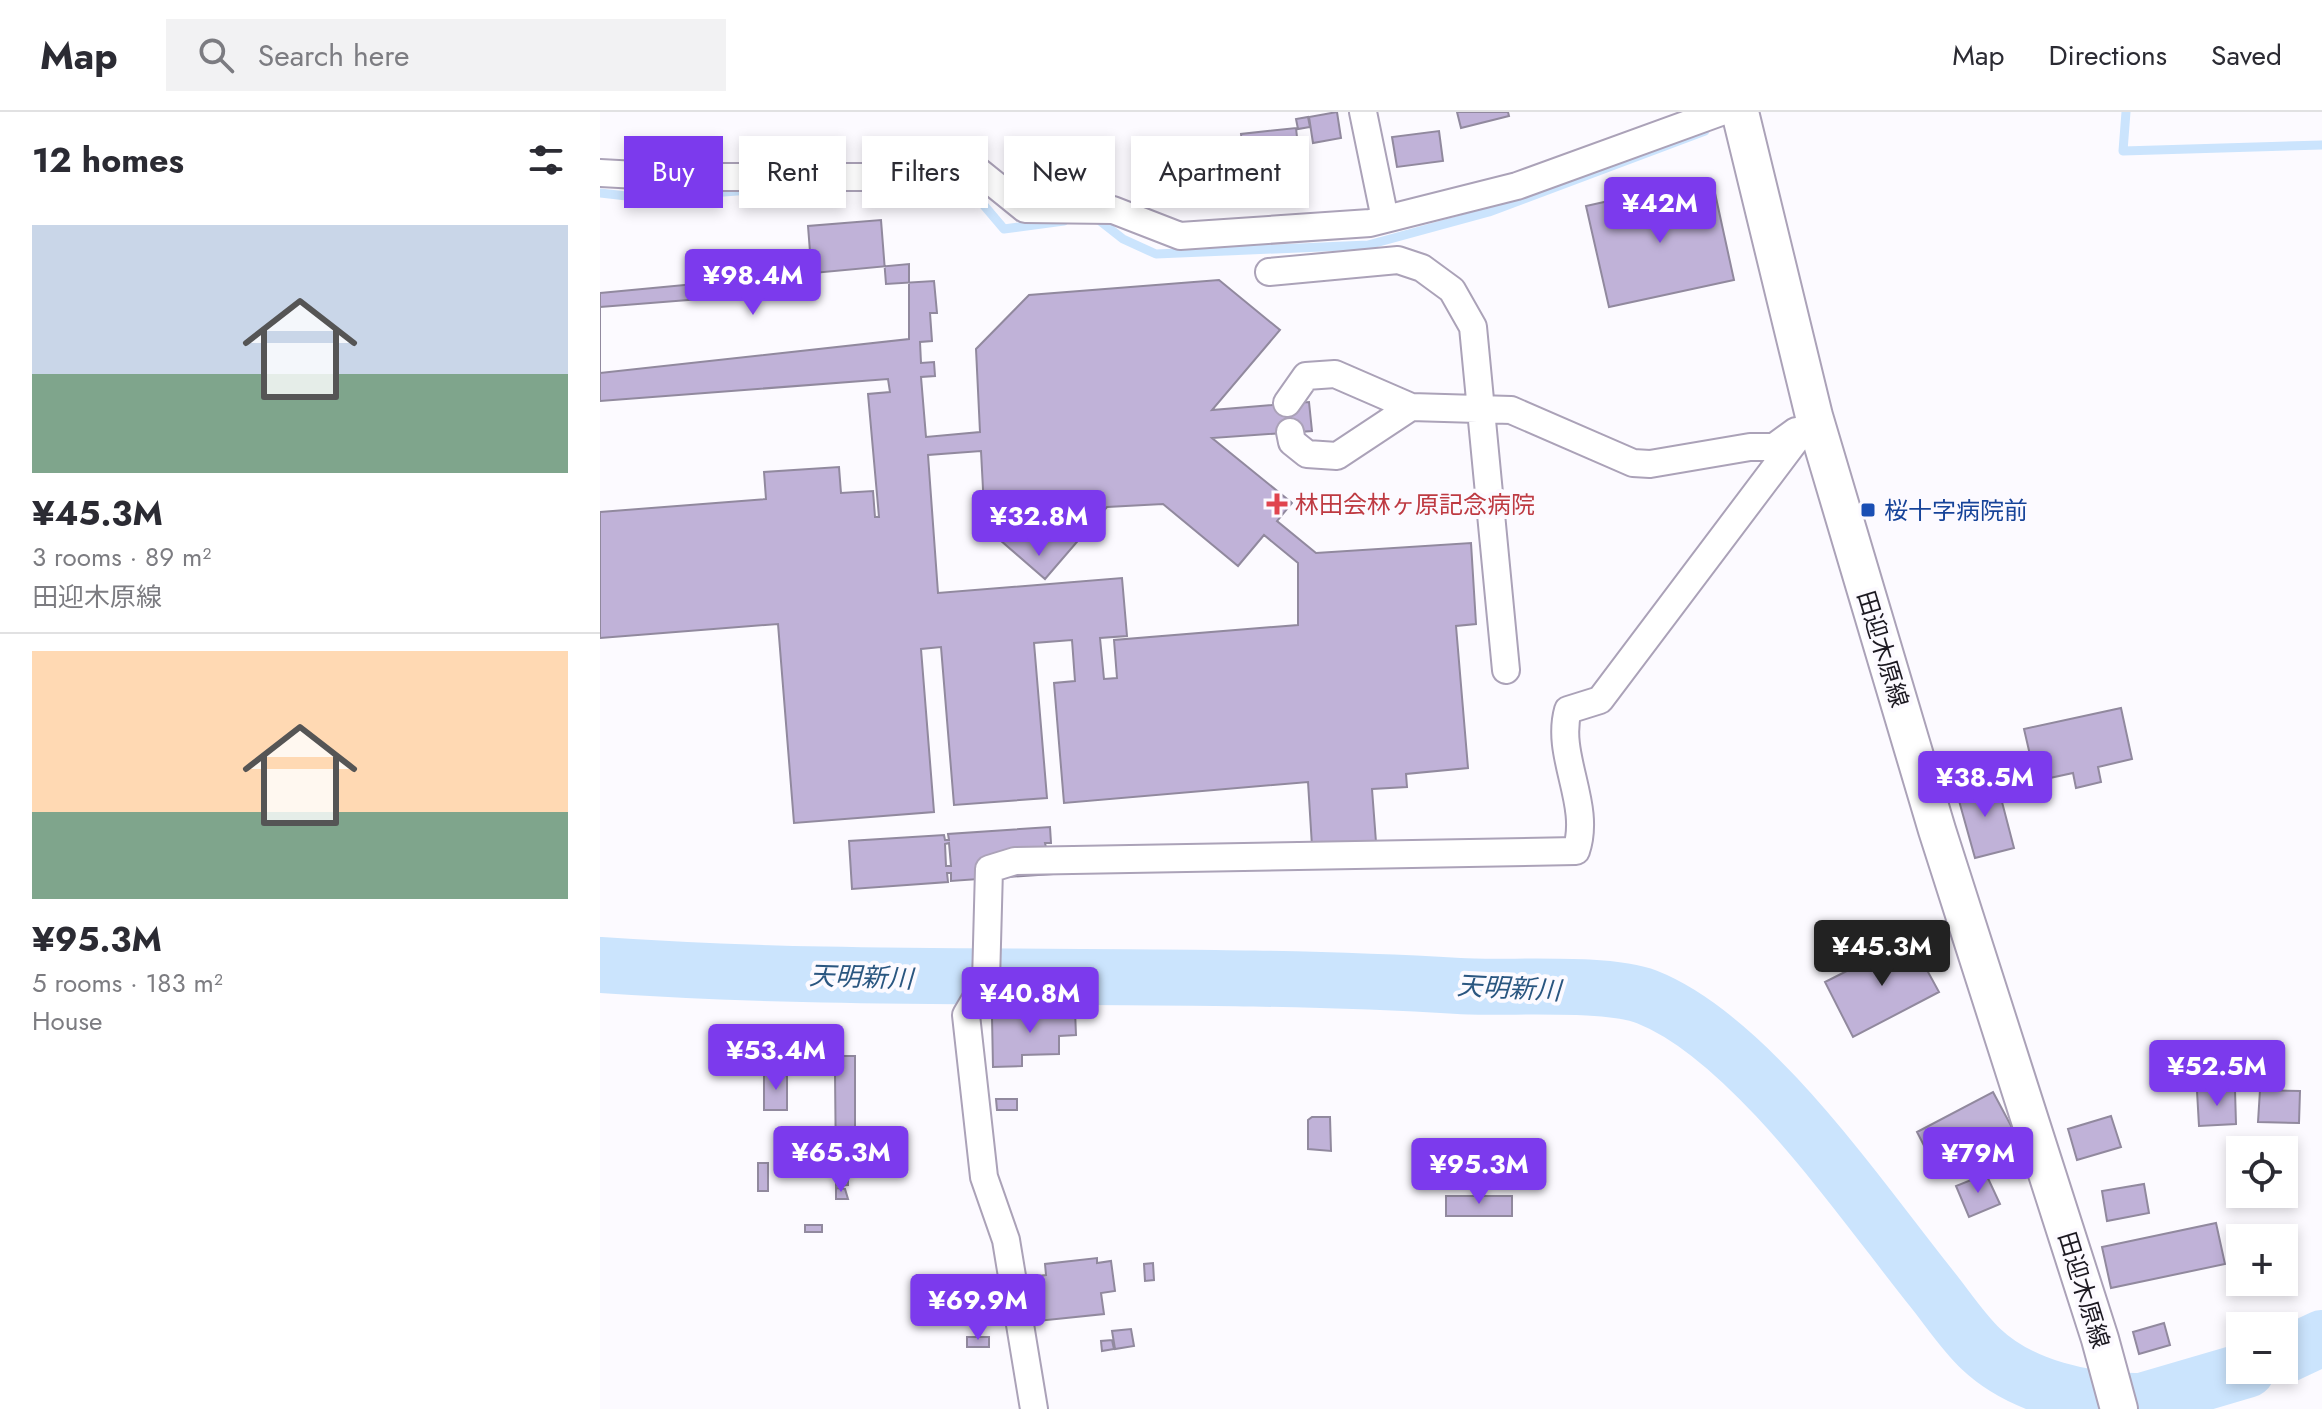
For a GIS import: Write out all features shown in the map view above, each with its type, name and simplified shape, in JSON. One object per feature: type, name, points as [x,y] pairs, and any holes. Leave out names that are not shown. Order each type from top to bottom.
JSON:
[{"type":"main road","name":"田迎木原線","points":[[1740,112],[1814,416],[1937,830],[2100,1339],[2119,1409]]},
{"type":"street","points":[[1363,112],[1385,219]]},
{"type":"street","points":[[600,173],[674,177],[918,177],[940,171],[978,171],[1025,209],[1113,210],[1180,236],[1385,219],[1517,186],[1721,112]]},
{"type":"street","points":[[1269,272],[1398,260],[1422,268],[1452,290],[1473,327],[1506,670]]},
{"type":"street","points":[[1287,403],[1306,376],[1335,374],[1411,407],[1511,410],[1633,463],[1650,464],[1750,447],[1774,447],[1814,416]]},
{"type":"street","points":[[1290,432],[1292,442],[1307,454],[1337,456],[1411,407]]},
{"type":"street","points":[[1034,1409],[1006,1240],[984,1177],[966,1015],[986,981],[991,868],[1015,861],[1555,854],[1576,851],[1582,833],[1563,728],[1568,710],[1600,700],[1814,416]]},
{"type":"building","points":[[1337,112],[1341,138],[1313,143],[1309,117]]},
{"type":"building","points":[[1457,112],[1508,112],[1509,116],[1461,128]]},
{"type":"building","points":[[1308,117],[1310,127],[1298,129],[1296,119]]},
{"type":"building","points":[[1296,128],[1297,136],[1241,136]]},
{"type":"building","points":[[1439,131],[1443,161],[1397,167],[1392,137]]},
{"type":"building","points":[[1713,184],[1734,280],[1609,307],[1586,206],[1640,194],[1642,200]]},
{"type":"building","points":[[881,220],[886,284],[934,281],[937,313],[930,313],[932,341],[920,342],[921,363],[934,362],[935,376],[921,377],[926,437],[980,432],[976,349],[1029,295],[1219,280],[1280,330],[1212,410],[1309,402],[1312,431],[1212,438],[1292,503],[1277,521],[1316,553],[1471,543],[1476,624],[1456,626],[1468,768],[1406,774],[1407,787],[1372,789],[1376,842],[1312,846],[1308,782],[1064,803],[1054,683],[1075,681],[1072,640],[1034,643],[1047,798],[954,805],[941,647],[921,649],[934,812],[794,823],[778,624],[600,638],[600,512],[766,499],[764,472],[839,467],[841,493],[873,491],[875,517],[879,517],[868,394],[890,392],[888,379],[600,401],[600,307],[813,290],[808,226]],"holes":[[[981,451],[985,527],[1045,579],[1107,507],[1163,504],[1238,566],[1264,535],[1298,563],[1298,625],[1114,640],[1117,678],[1104,679],[1100,638],[1127,636],[1122,578],[938,593],[928,455]]]},
{"type":"building","points":[[909,264],[909,339],[600,373],[600,293]]},
{"type":"building","points":[[2121,708],[2132,759],[2098,767],[2101,782],[2076,788],[2073,773],[2036,781],[2024,729]]},
{"type":"building","points":[[1996,779],[2014,848],[1975,858],[1956,790]]},
{"type":"building","points":[[1050,827],[1051,843],[1045,843],[1052,874],[951,881],[951,873],[947,873],[948,882],[852,889],[849,841],[944,835],[945,840],[949,840],[948,834]],"holes":[[[949,843],[951,866],[946,866],[945,844]]]},
{"type":"building","points":[[1910,939],[1939,992],[1853,1037],[1825,982]]},
{"type":"building","points":[[1075,1010],[1076,1035],[1059,1036],[1059,1054],[1022,1055],[1022,1066],[993,1067],[992,1017],[1013,1017],[1013,1011]]},
{"type":"building","points":[[835,1056],[855,1056],[855,1171],[836,1172],[835,1073],[831,1073]]},
{"type":"building","points":[[764,1075],[787,1075],[787,1110],[764,1110]]},
{"type":"building","points":[[2235,1090],[2236,1124],[2199,1126],[2197,1091]]},
{"type":"building","points":[[2260,1090],[2300,1091],[2299,1123],[2258,1122]]},
{"type":"building","points":[[1993,1092],[2016,1135],[1939,1175],[1917,1132]]},
{"type":"building","points":[[996,1099],[1017,1099],[1017,1110],[997,1110]]},
{"type":"building","points":[[2111,1116],[2121,1147],[2077,1160],[2068,1129]]},
{"type":"building","points":[[1312,1117],[1330,1117],[1331,1151],[1308,1149],[1308,1120]]},
{"type":"building","points":[[758,1163],[768,1163],[768,1191],[758,1191]]},
{"type":"building","points":[[1986,1174],[2000,1204],[1969,1217],[1956,1186]]},
{"type":"building","points":[[836,1176],[848,1176],[848,1185],[836,1186]]},
{"type":"building","points":[[2144,1184],[2149,1213],[2107,1221],[2102,1191]]},
{"type":"building","points":[[836,1188],[845,1189],[848,1199],[836,1199]]},
{"type":"building","points":[[1446,1196],[1512,1196],[1512,1216],[1446,1216]]},
{"type":"building","points":[[2216,1223],[2225,1264],[2111,1288],[2102,1247]]},
{"type":"building","points":[[805,1225],[822,1225],[822,1232],[805,1232]]},
{"type":"building","points":[[1097,1258],[1097,1263],[1111,1261],[1115,1291],[1101,1293],[1104,1314],[1028,1322],[1018,1278],[1046,1275],[1045,1264]]},
{"type":"building","points":[[1153,1263],[1154,1280],[1145,1281],[1144,1264]]},
{"type":"building","points":[[917,1275],[962,1276],[962,1285],[978,1286],[977,1317],[971,1317],[971,1325],[916,1321]]},
{"type":"building","points":[[2164,1323],[2170,1345],[2139,1354],[2133,1332]]},
{"type":"building","points":[[1131,1329],[1134,1346],[1115,1349],[1112,1331]]},
{"type":"building","points":[[967,1337],[989,1337],[989,1347],[967,1347]]},
{"type":"building","points":[[1112,1340],[1114,1349],[1102,1351],[1101,1341]]},
{"type":"waterway","points":[[2126,112],[2123,151],[2322,145]]},
{"type":"waterway","points":[[1095,217],[1123,239],[1156,254],[1368,245],[1489,212],[1705,131]]},
{"type":"waterway","points":[[600,193],[644,198],[739,191]]},
{"type":"waterway","points":[[986,208],[1004,229],[1064,221]]},
{"type":"waterway","name":"天明新川","points":[[600,965],[815,974],[1244,978],[1479,987],[1582,987],[1629,992],[1647,997],[1686,1018],[1726,1048],[1764,1084],[1838,1169],[1968,1335],[1997,1362],[2056,1390],[2120,1401],[2141,1401],[2226,1376]]},
{"type":"waterway","name":"天明新川","points":[[2298,1349],[2322,1338]]},
{"type":"place","name":"林田会林ヶ原記念病院","points":[[1277,504]]},
{"type":"place","name":"桜十字病院前","points":[[1868,510]]}]
